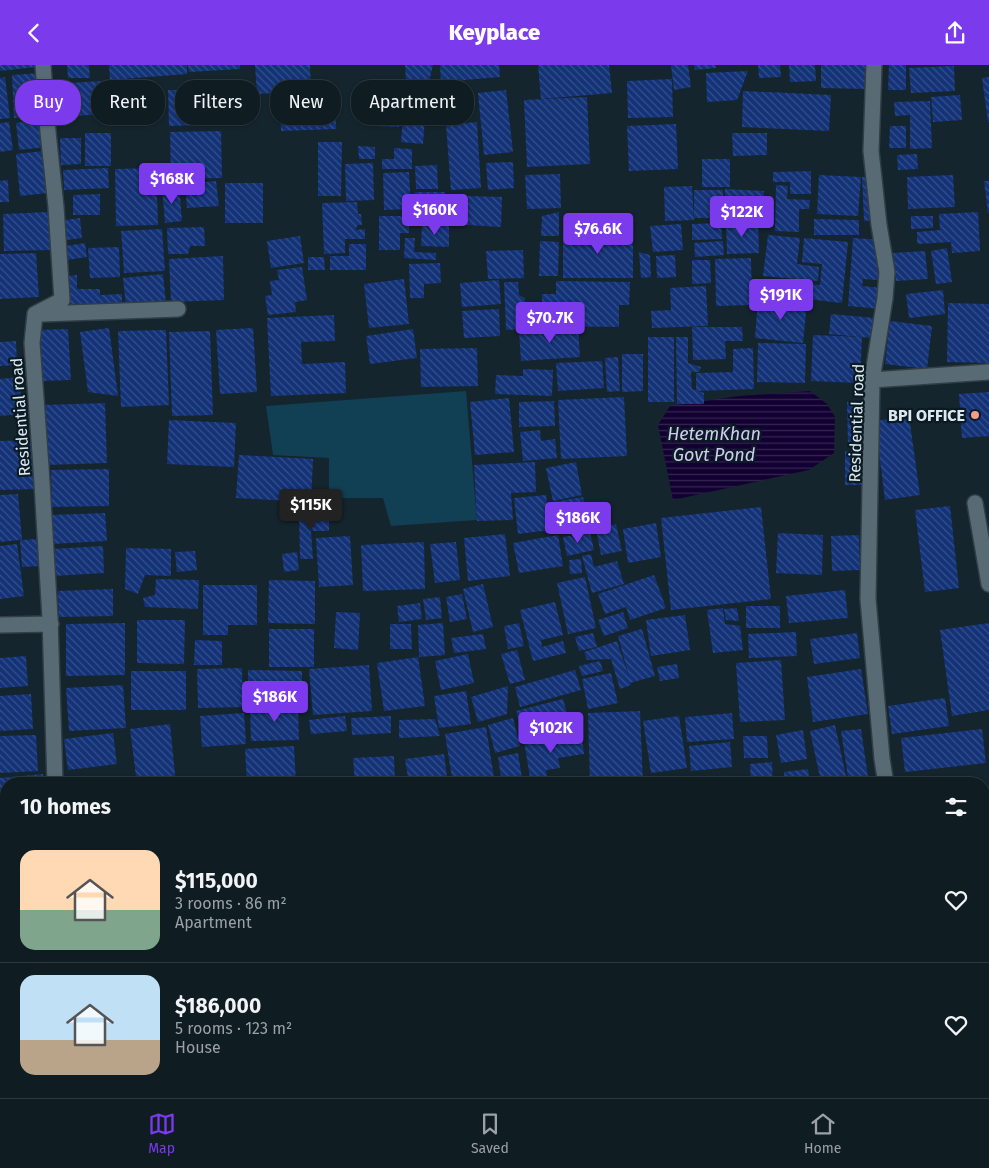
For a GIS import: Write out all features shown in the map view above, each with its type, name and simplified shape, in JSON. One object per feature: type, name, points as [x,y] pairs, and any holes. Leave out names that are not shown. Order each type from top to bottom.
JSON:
[{"type":"street","points":[[35,314],[62,300],[44,65]]},
{"type":"street","name":"Residential road","points":[[874,65],[871,151],[879,225],[887,272],[885,298],[872,380],[868,599],[885,777]]},
{"type":"street","points":[[35,314],[178,309]]},
{"type":"street","name":"Residential road","points":[[35,314],[32,343],[51,624],[55,777]]},
{"type":"street","points":[[872,380],[989,372]]},
{"type":"street","points":[[975,503],[989,584]]},
{"type":"street","points":[[0,625],[51,624]]},
{"type":"shaded area","points":[[466,391],[477,520],[391,526],[383,498],[329,498],[329,458],[273,455],[266,406]]},
{"type":"water","name":"HetemKhan Govt Pond","points":[[810,391],[827,404],[835,417],[834,453],[809,470],[673,500],[658,425],[670,406],[739,396]]},
{"type":"building","points":[[0,65],[35,65],[36,67],[0,71]]},
{"type":"building","points":[[67,65],[89,65],[90,78],[68,78]]},
{"type":"building","points":[[109,65],[187,65],[187,74],[110,80]]},
{"type":"building","points":[[188,65],[240,65],[240,69],[189,72]]},
{"type":"building","points":[[255,65],[310,65],[311,80],[270,80],[270,93],[260,94],[260,80],[256,80]]},
{"type":"building","points":[[405,65],[433,65],[429,80],[406,80]]},
{"type":"building","points":[[440,65],[499,65],[500,77],[441,80]]},
{"type":"building","points":[[538,65],[609,65],[612,93],[541,99]]},
{"type":"building","points":[[671,65],[688,65],[691,87],[674,90]]},
{"type":"building","points":[[694,65],[716,65],[716,68],[695,70]]},
{"type":"building","points":[[758,65],[780,65],[781,77],[759,78]]},
{"type":"building","points":[[789,65],[815,65],[816,81],[790,82]]},
{"type":"building","points":[[821,65],[869,65],[869,89],[821,88]]},
{"type":"building","points":[[889,65],[906,65],[906,90],[888,90]]},
{"type":"building","points":[[954,66],[955,91],[911,93],[909,68]]},
{"type":"building","points":[[748,71],[737,100],[707,102],[706,73]]},
{"type":"building","points":[[39,73],[39,80],[15,80],[14,118],[12,75]]},
{"type":"building","points":[[5,77],[10,118],[0,119],[0,78]]},
{"type":"building","points":[[989,77],[989,122],[988,122],[982,78]]},
{"type":"building","points":[[672,79],[673,117],[628,118],[627,81]]},
{"type":"building","points":[[81,82],[91,82],[91,115],[81,115]]},
{"type":"building","points":[[168,90],[175,90],[175,125],[199,125],[169,126]]},
{"type":"building","points":[[506,90],[513,152],[484,155],[478,93]]},
{"type":"building","points":[[743,91],[831,95],[829,131],[742,127]]},
{"type":"building","points":[[960,95],[962,120],[933,122],[931,97]]},
{"type":"building","points":[[587,97],[590,164],[527,167],[524,100]]},
{"type":"building","points":[[930,101],[932,148],[910,149],[910,115],[895,116],[894,102]]},
{"type":"building","points":[[9,122],[13,150],[0,152],[0,123]]},
{"type":"building","points":[[474,122],[477,122],[481,188],[451,190],[446,125],[474,125]]},
{"type":"building","points":[[676,124],[678,169],[629,171],[627,126]]},
{"type":"building","points":[[16,125],[43,125],[46,147],[19,150]]},
{"type":"building","points":[[281,125],[336,125],[336,129],[281,131]]},
{"type":"building","points":[[378,125],[399,125],[399,127]]},
{"type":"building","points":[[402,125],[424,125],[423,144],[401,142]]},
{"type":"building","points":[[890,126],[906,126],[906,148],[889,148]]},
{"type":"building","points":[[221,131],[222,178],[171,179],[170,132]]},
{"type":"building","points":[[85,133],[111,133],[111,166],[85,166]]},
{"type":"building","points":[[732,133],[767,133],[767,155],[733,156]]},
{"type":"building","points":[[60,138],[81,138],[81,164],[61,165]]},
{"type":"building","points":[[318,142],[342,142],[341,196],[318,196]]},
{"type":"building","points":[[358,146],[375,147],[375,159],[359,159]]},
{"type":"building","points":[[394,148],[412,149],[412,169],[382,169],[382,159],[394,159]]},
{"type":"building","points":[[44,151],[48,193],[20,196],[16,154]]},
{"type":"building","points":[[917,154],[918,169],[898,170],[897,155]]},
{"type":"building","points":[[702,159],[730,159],[730,187],[702,187]]},
{"type":"building","points":[[513,162],[514,188],[488,190],[486,163]]},
{"type":"building","points":[[373,163],[374,200],[346,201],[345,164]]},
{"type":"building","points":[[437,165],[438,189],[416,189],[415,166]]},
{"type":"building","points":[[108,168],[109,188],[64,190],[63,170]]},
{"type":"building","points":[[156,168],[158,225],[116,226],[115,169]]},
{"type":"building","points":[[811,171],[811,194],[790,194],[790,182],[773,182],[773,172]]},
{"type":"building","points":[[409,172],[411,209],[384,210],[383,173]]},
{"type":"building","points":[[560,174],[561,208],[527,209],[525,175]]},
{"type":"building","points":[[819,175],[861,177],[858,216],[817,214]]},
{"type":"building","points":[[953,175],[955,207],[908,209],[907,177]]},
{"type":"building","points":[[862,177],[871,177],[874,220],[864,221]]},
{"type":"building","points":[[8,180],[9,202],[0,202],[0,181]]},
{"type":"building","points":[[216,181],[219,206],[187,208],[185,184]]},
{"type":"building","points":[[984,181],[989,181],[988,213]]},
{"type":"building","points":[[225,183],[263,183],[263,223],[225,223]]},
{"type":"building","points":[[776,185],[788,186],[787,199],[810,200],[809,209],[799,209],[799,232],[775,231]]},
{"type":"building","points":[[179,186],[182,221],[165,223],[162,188]]},
{"type":"building","points":[[692,186],[694,220],[665,221],[664,187]]},
{"type":"building","points":[[725,189],[764,191],[763,220],[724,219]]},
{"type":"building","points":[[694,190],[723,190],[723,218],[694,218]]},
{"type":"building","points":[[415,192],[445,192],[445,221],[415,221]]},
{"type":"building","points":[[100,194],[100,215],[73,215],[73,195]]},
{"type":"building","points":[[468,196],[502,197],[501,227],[467,225]]},
{"type":"building","points":[[357,202],[358,214],[361,214],[362,225],[358,225],[355,230],[365,229],[365,239],[345,239],[345,253],[324,254],[322,203]]},
{"type":"building","points":[[48,212],[50,250],[4,251],[3,214]]},
{"type":"building","points":[[559,212],[559,236],[541,236],[542,216]]},
{"type":"building","points":[[978,212],[980,251],[952,253],[951,242],[917,244],[917,232],[940,230],[939,214]]},
{"type":"building","points":[[379,216],[409,216],[409,233],[400,233],[400,250],[379,250]]},
{"type":"building","points":[[911,216],[933,216],[933,228],[911,229]]},
{"type":"building","points":[[80,218],[82,238],[67,240],[65,220]]},
{"type":"building","points":[[814,219],[859,220],[859,235],[814,235]]},
{"type":"building","points":[[721,223],[722,239],[692,240],[692,224]]},
{"type":"building","points":[[758,223],[759,253],[727,254],[726,224]]},
{"type":"building","points":[[681,224],[683,250],[653,252],[650,226]]},
{"type":"building","points":[[422,225],[449,226],[449,247],[421,246]]},
{"type":"building","points":[[204,227],[205,246],[190,246],[188,254],[168,254],[167,228]]},
{"type":"building","points":[[162,229],[165,271],[124,273],[121,231]]},
{"type":"building","points":[[563,231],[633,231],[633,278],[563,278]]},
{"type":"building","points":[[768,235],[800,238],[797,264],[819,267],[818,281],[763,276]]},
{"type":"building","points":[[300,236],[304,263],[271,268],[267,241]]},
{"type":"building","points":[[405,238],[415,238],[414,252],[436,253],[436,260],[404,258]]},
{"type":"building","points":[[804,238],[848,242],[842,303],[770,295],[771,281],[820,285],[822,264],[802,262]]},
{"type":"building","points":[[853,238],[881,240],[878,280],[863,279],[862,286],[883,288],[881,309],[848,306]]},
{"type":"building","points":[[540,241],[559,242],[558,276],[539,276]]},
{"type":"building","points":[[723,241],[724,255],[695,257],[694,243]]},
{"type":"building","points":[[85,243],[87,257],[67,260],[65,246]]},
{"type":"building","points":[[349,244],[366,244],[366,270],[330,270],[330,256],[349,256]]},
{"type":"building","points":[[119,247],[120,277],[90,278],[88,248]]},
{"type":"building","points":[[947,248],[952,282],[936,284],[931,251]]},
{"type":"building","points":[[523,250],[524,278],[488,279],[486,251]]},
{"type":"building","points":[[925,251],[928,279],[896,281],[893,253]]},
{"type":"building","points":[[639,252],[650,255],[651,277],[641,278]]},
{"type":"building","points":[[36,253],[39,297],[0,299],[0,254]]},
{"type":"building","points":[[675,255],[676,277],[657,278],[656,256]]},
{"type":"building","points":[[223,256],[224,300],[171,302],[169,259]]},
{"type":"building","points":[[308,257],[324,257],[325,270],[308,270]]},
{"type":"building","points":[[751,258],[752,305],[716,306],[715,259]]},
{"type":"building","points":[[692,260],[710,260],[711,283],[692,284]]},
{"type":"building","points":[[440,263],[441,283],[424,284],[424,298],[410,298],[409,264]]},
{"type":"building","points":[[302,267],[307,300],[295,302],[296,312],[268,315],[265,296],[272,295],[270,281],[279,280],[277,270]]},
{"type":"building","points":[[163,274],[166,304],[126,307],[123,278]]},
{"type":"building","points":[[77,275],[77,289],[100,289],[100,295],[122,294],[122,308],[67,309],[66,276]]},
{"type":"building","points":[[404,279],[409,324],[369,328],[364,284]]},
{"type":"building","points":[[499,280],[501,304],[462,307],[460,283]]},
{"type":"building","points":[[556,281],[630,282],[629,305],[619,305],[619,327],[531,326],[531,305],[542,306],[542,294],[556,294]]},
{"type":"building","points":[[504,282],[518,282],[519,295],[525,298],[526,329],[506,330]]},
{"type":"building","points":[[706,286],[708,326],[652,328],[651,311],[671,310],[670,288]]},
{"type":"building","points":[[943,290],[945,314],[909,318],[906,294]]},
{"type":"building","points":[[758,299],[807,303],[803,343],[755,338]]},
{"type":"building","points":[[948,303],[989,304],[989,363],[947,362]]},
{"type":"building","points":[[499,309],[500,336],[464,338],[462,311]]},
{"type":"building","points":[[831,314],[875,318],[873,338],[829,334]]},
{"type":"building","points":[[334,315],[335,341],[301,342],[302,364],[345,362],[346,393],[271,396],[267,318]]},
{"type":"building","points":[[890,321],[932,326],[927,369],[885,364]]},
{"type":"building","points":[[578,327],[580,357],[521,361],[519,331]]},
{"type":"building","points":[[692,327],[742,327],[743,341],[725,341],[726,359],[693,360]]},
{"type":"building","points":[[109,328],[118,396],[88,392],[80,332]]},
{"type":"building","points":[[253,328],[257,392],[220,394],[216,330]]},
{"type":"building","points":[[68,329],[71,380],[39,381],[36,330]]},
{"type":"building","points":[[413,329],[417,358],[370,364],[366,336]]},
{"type":"building","points":[[166,330],[169,405],[121,407],[118,331]]},
{"type":"building","points":[[210,331],[213,415],[172,416],[169,332]]},
{"type":"building","points":[[813,335],[862,337],[860,383],[811,381]]},
{"type":"building","points":[[648,337],[674,337],[674,402],[648,402]]},
{"type":"building","points":[[676,337],[688,337],[688,363],[701,367],[699,372],[691,372],[692,389],[704,393],[704,404],[677,404]]},
{"type":"building","points":[[16,341],[17,365],[0,366],[0,342]]},
{"type":"building","points":[[758,343],[806,344],[805,383],[757,382]]},
{"type":"building","points":[[477,348],[478,386],[421,387],[420,349]]},
{"type":"building","points":[[753,348],[754,389],[696,391],[696,373],[733,372],[733,349]]},
{"type":"building","points":[[622,354],[643,354],[643,391],[622,392]]},
{"type":"building","points":[[618,357],[620,391],[607,392],[605,358]]},
{"type":"building","points":[[602,361],[604,388],[558,391],[556,363]]},
{"type":"building","points":[[523,369],[553,370],[552,396],[495,394],[496,375],[523,376]]},
{"type":"building","points":[[19,377],[22,414],[0,416],[0,379]]},
{"type":"building","name":"BPI OFFICE","points":[[989,392],[989,436],[962,438],[959,394]]},
{"type":"building","points":[[624,397],[627,456],[561,459],[558,400]]},
{"type":"building","points":[[509,398],[514,452],[475,455],[470,402]]},
{"type":"building","points":[[554,401],[555,426],[519,427],[519,402]]},
{"type":"building","points":[[866,401],[867,446],[848,446],[847,402]]},
{"type":"building","points":[[105,403],[107,463],[46,465],[44,405]]},
{"type":"building","points":[[909,416],[920,495],[885,500],[875,421]]},
{"type":"building","points":[[169,420],[236,423],[234,467],[167,464]]},
{"type":"building","points":[[540,430],[541,441],[555,439],[557,458],[523,461],[520,432]]},
{"type":"building","points":[[34,440],[36,489],[0,490],[0,441]]},
{"type":"building","points":[[845,451],[863,451],[863,485],[845,485]]},
{"type":"building","points":[[239,455],[313,459],[311,502],[236,498]]},
{"type":"building","points":[[535,462],[536,492],[511,493],[513,520],[477,521],[474,465]]},
{"type":"building","points":[[576,462],[582,495],[553,501],[546,468]]},
{"type":"building","points":[[109,469],[109,506],[52,507],[51,470]]},
{"type":"building","points":[[18,494],[22,540],[38,539],[40,566],[22,567],[20,540],[0,542],[0,495]]},
{"type":"building","points":[[546,495],[550,530],[518,534],[514,498]]},
{"type":"building","points":[[583,497],[590,529],[560,534],[554,502]]},
{"type":"building","points":[[950,506],[959,588],[925,592],[915,510]]},
{"type":"building","points":[[761,507],[771,599],[671,610],[661,518]]},
{"type":"building","points":[[329,512],[329,531],[311,531],[313,559],[300,559],[299,513]]},
{"type":"building","points":[[105,513],[107,541],[51,544],[50,515]]},
{"type":"building","points":[[656,523],[661,557],[628,563],[623,529]]},
{"type":"building","points":[[616,524],[622,551],[601,555],[596,529]]},
{"type":"building","points":[[590,532],[594,550],[567,556],[563,537]]},
{"type":"building","points":[[778,533],[823,535],[822,575],[776,573]]},
{"type":"building","points":[[505,534],[510,576],[468,581],[464,538]]},
{"type":"building","points":[[558,535],[563,566],[519,573],[513,543]]},
{"type":"building","points":[[859,535],[860,570],[832,571],[831,536]]},
{"type":"building","points":[[350,536],[353,585],[319,587],[316,538]]},
{"type":"building","points":[[424,542],[425,589],[363,591],[361,545]]},
{"type":"building","points":[[456,542],[460,580],[435,583],[430,544]]},
{"type":"building","points":[[17,544],[24,596],[0,599],[0,546]]},
{"type":"building","points":[[103,546],[104,573],[53,576],[52,549]]},
{"type":"building","points":[[126,548],[171,549],[171,576],[145,575],[138,594],[125,589]]},
{"type":"building","points":[[195,551],[197,570],[177,572],[175,552]]},
{"type":"building","points":[[297,552],[299,570],[284,572],[282,554]]},
{"type":"building","points":[[591,554],[594,567],[617,561],[624,584],[592,593],[582,556]]},
{"type":"building","points":[[581,559],[582,573],[570,574],[569,560]]},
{"type":"building","points":[[654,575],[666,608],[630,620],[626,607],[605,614],[598,594]]},
{"type":"building","points":[[585,577],[596,628],[568,634],[557,583]]},
{"type":"building","points":[[156,579],[199,580],[198,609],[145,607],[143,598],[155,595]]},
{"type":"building","points":[[269,580],[315,581],[315,624],[268,623]]},
{"type":"building","points":[[483,584],[493,627],[473,632],[463,589]]},
{"type":"building","points":[[203,585],[257,585],[257,625],[228,625],[228,635],[203,635]]},
{"type":"building","points":[[113,589],[113,616],[59,617],[58,591]]},
{"type":"building","points":[[845,590],[848,618],[789,623],[786,596]]},
{"type":"building","points":[[462,594],[467,619],[450,622],[446,597]]},
{"type":"building","points":[[440,597],[442,618],[426,620],[423,599]]},
{"type":"building","points":[[555,602],[563,635],[541,640],[542,647],[563,641],[566,653],[533,661],[520,610]]},
{"type":"building","points":[[420,603],[422,619],[399,622],[397,606]]},
{"type":"building","points":[[746,606],[780,606],[780,628],[746,628]]},
{"type":"building","points":[[723,608],[725,624],[740,626],[743,650],[713,653],[707,610]]},
{"type":"building","points":[[737,608],[739,621],[726,620],[724,609]]},
{"type":"building","points":[[336,612],[360,613],[358,650],[334,648]]},
{"type":"building","points":[[623,612],[628,628],[604,636],[598,620]]},
{"type":"building","points":[[685,615],[690,650],[651,656],[646,620]]},
{"type":"building","points":[[137,620],[185,620],[184,664],[137,663]]},
{"type":"building","points":[[125,623],[125,675],[66,676],[66,624]]},
{"type":"building","points":[[443,623],[445,655],[419,657],[418,625]]},
{"type":"building","points":[[519,623],[524,646],[508,649],[504,626]]},
{"type":"building","points":[[989,623],[989,710],[952,716],[940,630]]},
{"type":"building","points":[[390,624],[411,624],[412,649],[390,649]]},
{"type":"building","points":[[269,629],[314,629],[314,667],[269,667]]},
{"type":"building","points":[[642,629],[655,676],[630,683],[631,685],[620,689],[611,659],[587,660],[584,652],[617,641],[629,677],[618,636]]},
{"type":"building","points":[[796,632],[797,656],[749,658],[748,634]]},
{"type":"building","points":[[593,633],[597,647],[579,651],[575,637]]},
{"type":"building","points":[[857,633],[860,658],[814,664],[810,639]]},
{"type":"building","points":[[483,634],[486,649],[454,653],[451,638]]},
{"type":"building","points":[[195,640],[222,641],[222,665],[194,665]]},
{"type":"building","points":[[517,650],[525,680],[510,684],[501,654]]},
{"type":"building","points":[[468,654],[474,683],[441,690],[435,661]]},
{"type":"building","points":[[26,656],[28,686],[0,688],[0,658]]},
{"type":"building","points":[[418,657],[425,706],[384,711],[377,663]]},
{"type":"building","points":[[781,660],[785,720],[740,722],[736,663]]},
{"type":"building","points":[[600,661],[603,671],[582,676],[579,666]]},
{"type":"building","points":[[677,664],[679,678],[660,681],[657,667]]},
{"type":"building","points":[[369,665],[372,711],[313,715],[309,669]]},
{"type":"building","points":[[242,668],[243,707],[198,708],[197,669]]},
{"type":"building","points":[[861,669],[868,714],[813,722],[807,677]]},
{"type":"building","points":[[248,670],[302,671],[302,702],[248,702]]},
{"type":"building","points":[[575,670],[581,690],[520,707],[515,687]]},
{"type":"building","points":[[131,671],[186,671],[186,710],[131,710]]},
{"type":"building","points":[[611,673],[618,703],[588,709],[582,679]]},
{"type":"building","points":[[123,685],[126,728],[69,731],[66,688]]},
{"type":"building","points":[[508,686],[507,714],[478,722],[471,697]]},
{"type":"building","points":[[466,691],[471,724],[439,728],[434,696]]},
{"type":"building","points":[[31,694],[33,729],[0,731],[0,696]]},
{"type":"building","points":[[945,698],[949,726],[892,734],[888,706]]},
{"type":"building","points":[[563,699],[571,727],[523,739],[516,711]]},
{"type":"building","points":[[298,705],[299,740],[251,741],[250,707]]},
{"type":"building","points":[[640,711],[643,777],[590,777],[588,713]]},
{"type":"building","points":[[244,713],[246,744],[202,747],[200,716]]},
{"type":"building","points":[[732,713],[734,739],[687,742],[685,717]]},
{"type":"building","points":[[345,716],[347,731],[311,734],[309,720]]},
{"type":"building","points":[[391,716],[391,733],[352,735],[351,718]]},
{"type":"building","points":[[679,716],[687,768],[651,773],[643,721]]},
{"type":"building","points":[[513,718],[520,746],[495,753],[488,725]]},
{"type":"building","points":[[435,719],[440,736],[399,738],[399,720]]},
{"type":"building","points":[[170,724],[175,777],[136,777],[130,729]]},
{"type":"building","points":[[835,725],[846,776],[820,777],[810,731]]},
{"type":"building","points":[[486,727],[494,777],[452,777],[445,734]]},
{"type":"building","points":[[861,729],[868,777],[848,777],[841,731]]},
{"type":"building","points":[[982,729],[986,763],[905,772],[901,738]]},
{"type":"building","points":[[803,730],[807,759],[781,763],[776,735]]},
{"type":"building","points":[[581,731],[584,754],[558,758],[560,768],[546,770],[547,777],[530,777],[524,741]]},
{"type":"building","points":[[113,733],[117,764],[68,770],[64,739]]},
{"type":"building","points":[[36,735],[38,771],[0,773],[0,736]]},
{"type":"building","points":[[743,736],[767,736],[768,758],[744,758]]},
{"type":"building","points":[[730,742],[732,767],[691,771],[689,746]]},
{"type":"building","points":[[294,746],[296,777],[247,777],[245,749]]},
{"type":"building","points":[[518,753],[522,777],[501,777],[498,757]]},
{"type":"building","points":[[444,754],[447,777],[408,777],[405,759]]},
{"type":"building","points":[[394,756],[395,777],[354,777],[353,758]]},
{"type":"building","points":[[772,762],[773,777],[751,777],[750,764]]},
{"type":"building","points":[[808,769],[809,777],[784,777],[784,772]]},
{"type":"building","points":[[43,774],[43,777],[11,777]]},
{"type":"place","name":"BPI OFFICE","points":[[975,415]]}]
